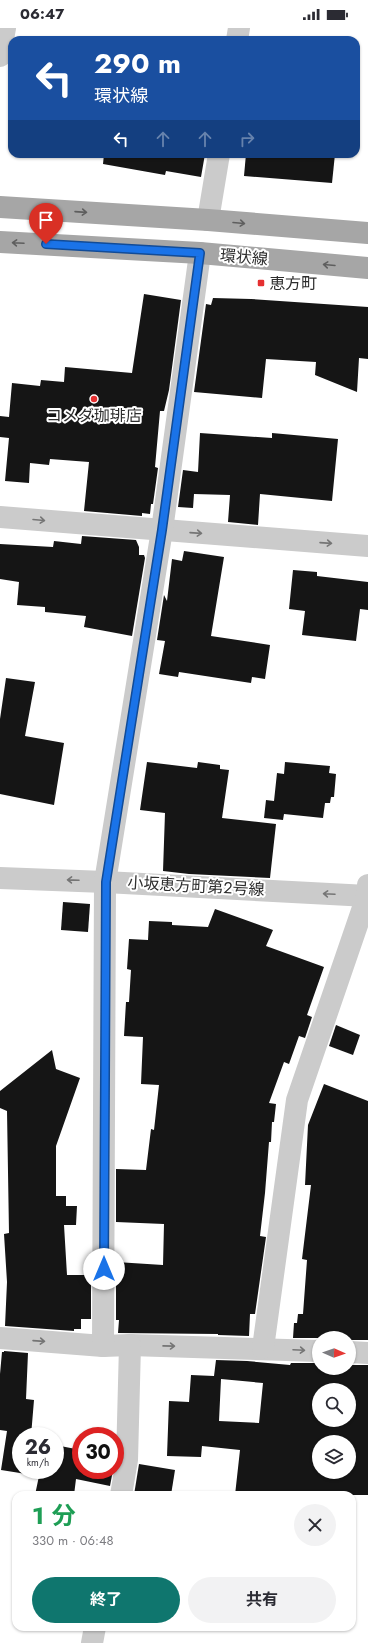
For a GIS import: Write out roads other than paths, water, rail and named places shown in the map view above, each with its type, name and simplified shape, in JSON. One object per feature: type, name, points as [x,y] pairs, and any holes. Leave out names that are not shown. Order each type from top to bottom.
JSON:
[{"type":"main road","points":[[0,208],[208,220],[368,233]]},
{"type":"main road","name":"環状線","points":[[0,242],[200,253],[368,268]]},
{"type":"street","points":[[0,56],[5,28]]},
{"type":"street","points":[[208,220],[218,158]]},
{"type":"street","points":[[103,1346],[106,882],[162,530],[200,253]]},
{"type":"street","points":[[0,517],[368,546]]},
{"type":"street","name":"小坂恵方町第２号線","points":[[0,878],[368,892]]},
{"type":"street","points":[[263,1348],[297,1100],[368,892]]},
{"type":"street","points":[[0,1338],[103,1346],[130,1345],[312,1351]]},
{"type":"street","points":[[122,1491],[128,1460],[130,1345]]},
{"type":"street","points":[[356,1352],[368,1353]]},
{"type":"street","points":[[92,1643],[94,1631]]},
{"type":"place","name":"恵方町","points":[[261,283]]},
{"type":"place","name":"コメダ珈琲店","points":[[94,399]]}]
